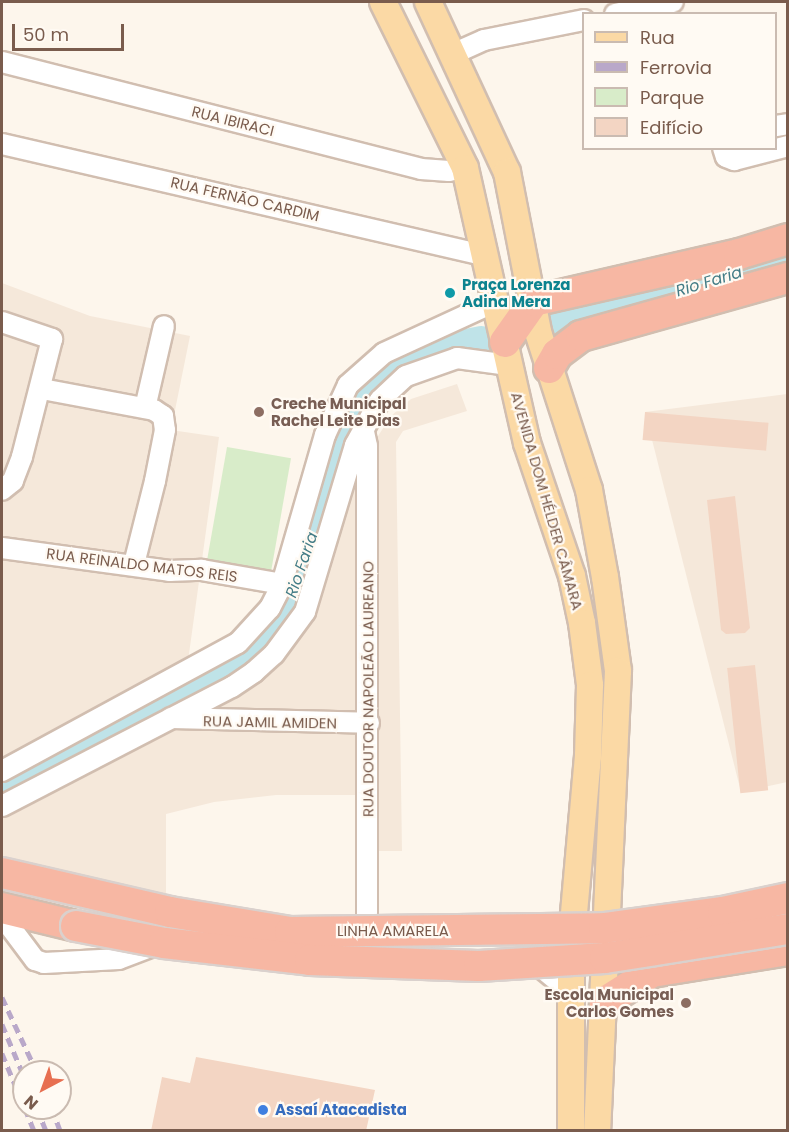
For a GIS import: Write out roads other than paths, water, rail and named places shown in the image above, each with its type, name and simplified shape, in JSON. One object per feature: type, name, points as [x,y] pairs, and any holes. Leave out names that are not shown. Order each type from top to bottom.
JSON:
[{"type":"highway","points":[[507,353],[534,301],[739,254],[788,239]]},
{"type":"highway","points":[[549,368],[556,354],[581,336],[788,278]]},
{"type":"highway","name":"LINHA AMARELA","points":[[2,873],[170,912],[290,932],[604,928],[723,912],[788,898]]},
{"type":"highway","name":"LINHA AMARELA","points":[[2,908],[164,943],[379,964],[479,966],[605,958],[788,929]]},
{"type":"highway","points":[[605,1002],[640,977],[689,966],[788,950]]},
{"type":"main road","name":"AVENIDA DOM HÉLDER CÂMARA","points":[[383,2],[465,168],[487,256],[527,443],[572,576],[590,685],[587,768],[571,969],[571,1131]]},
{"type":"main road","name":"AVENIDA DOM HÉLDER CÂMARA","points":[[428,2],[478,101],[507,172],[549,368],[594,511],[618,671],[605,1002],[597,1131]]},
{"type":"main road","points":[[465,168],[478,101]]},
{"type":"main road","points":[[571,969],[581,957],[606,944],[690,931],[699,933],[704,941],[699,958],[689,966]]},
{"type":"street","points":[[625,12],[673,2]]},
{"type":"street","points":[[455,53],[484,40],[582,20]]},
{"type":"street","name":"RUA IBIRACI","points":[[2,62],[421,169],[449,171],[465,168]]},
{"type":"street","name":"RUA FERNÃO CARDIM","points":[[2,144],[487,256]]},
{"type":"street","points":[[724,150],[726,157],[734,160],[773,150]]},
{"type":"street","points":[[2,806],[254,672],[274,654],[305,612],[363,427],[380,399],[406,376],[453,343],[497,302]]},
{"type":"street","points":[[2,322],[52,339],[42,389],[5,488]]},
{"type":"street","points":[[145,408],[164,326]]},
{"type":"street","points":[[2,771],[231,648],[256,626],[282,585],[325,435],[348,385],[384,353],[453,343],[507,353]]},
{"type":"street","points":[[42,389],[159,412],[165,430],[134,564]]},
{"type":"street","name":"RUA DOUTOR NAPOLEÃO LAUREANO","points":[[363,427],[367,446],[369,723],[367,951]]},
{"type":"street","name":"RUA REINALDO MATOS REIS","points":[[2,548],[134,564],[169,572],[202,570],[282,585]]},
{"type":"street","name":"RUA JAMIL AMIDEN","points":[[171,718],[369,723]]},
{"type":"street","points":[[2,916],[35,960],[44,963],[118,959],[178,938],[202,934],[367,951],[519,953],[571,969]]},
{"type":"street","points":[[519,953],[571,969]]},
{"type":"waterway","name":"Rio Faria","points":[[560,321],[688,290],[788,258]]},
{"type":"waterway","name":"Rio Faria","points":[[2,789],[219,677],[249,657],[275,629],[294,596],[349,420],[364,393],[387,371],[416,352],[481,339]]},
{"type":"railway","points":[[2,997],[31,1060]]},
{"type":"railway","points":[[2,1024],[17,1060]]},
{"type":"railway","points":[[2,1053],[12,1077]]},
{"type":"railway","points":[[30,1120],[34,1130]]},
{"type":"railway","points":[[42,1120],[46,1130]]},
{"type":"railway","points":[[56,1120],[60,1130]]},
{"type":"place","name":"Praça Lorenza Adina Mera","points":[[450,293]]},
{"type":"place","name":"Creche Municipal Rachel Leite Dias","points":[[259,412]]},
{"type":"place","name":"Escola Municipal Carlos Gomes","points":[[686,1003]]},
{"type":"place","name":"Assaí Atacadista","points":[[263,1110]]}]
